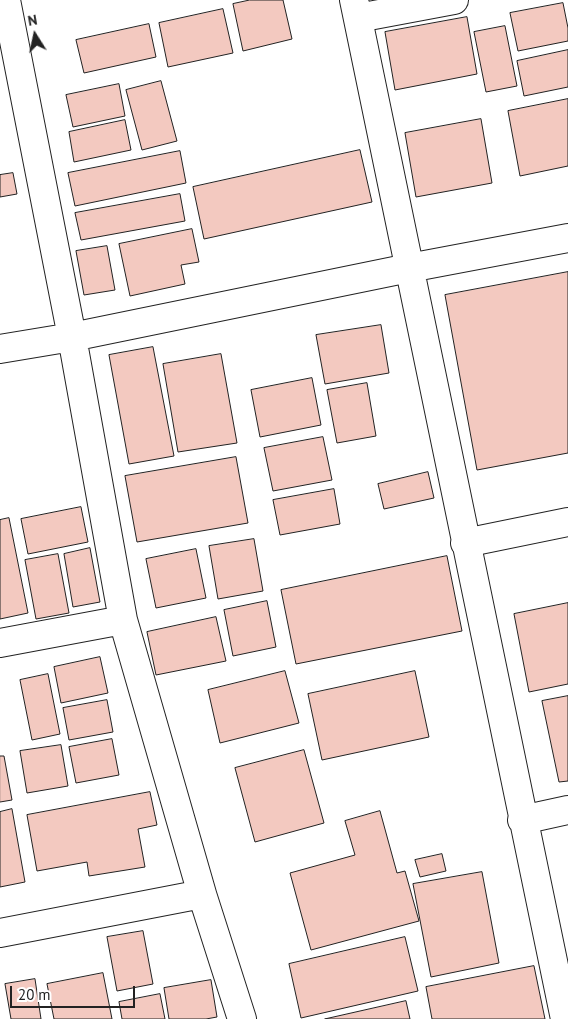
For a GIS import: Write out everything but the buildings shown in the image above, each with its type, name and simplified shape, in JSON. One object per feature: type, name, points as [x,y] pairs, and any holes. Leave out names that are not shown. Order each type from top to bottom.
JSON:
[{"type":"street","points":[[6,0],[72,337],[123,620],[202,894],[242,1019]]},
{"type":"street","points":[[454,0],[356,9],[564,1019]]},
{"type":"street","points":[[0,349],[72,337],[410,268],[568,238]]},
{"type":"street","points":[[465,543],[568,522]]},
{"type":"street","points":[[0,643],[123,620]]},
{"type":"street","points":[[522,820],[568,810]]},
{"type":"street","points":[[0,933],[202,894]]}]
